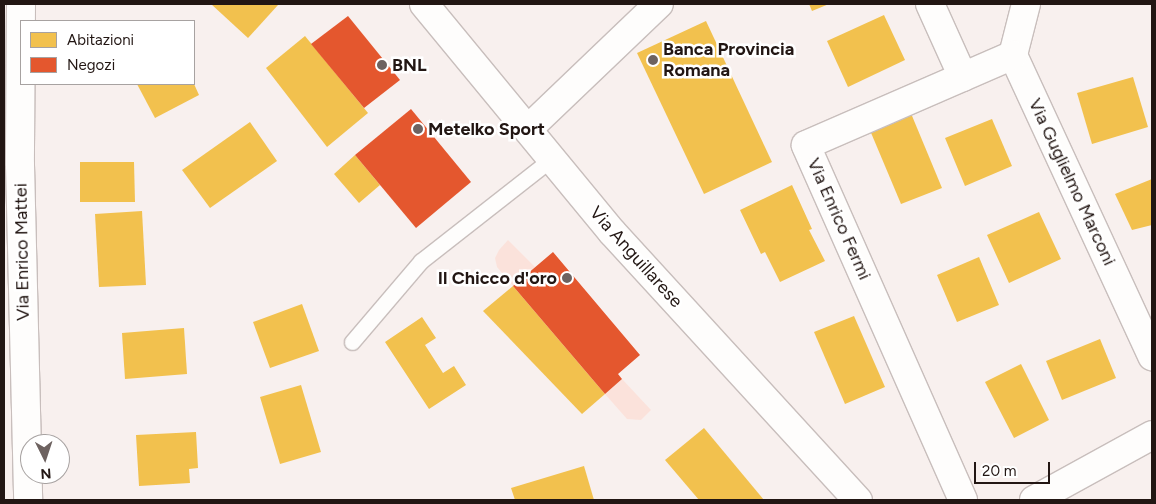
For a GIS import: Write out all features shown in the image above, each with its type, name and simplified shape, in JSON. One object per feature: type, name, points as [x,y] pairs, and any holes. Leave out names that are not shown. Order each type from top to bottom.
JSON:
[{"type":"street","name":"Via Enrico Mattei","points":[[21,4],[21,20]]},
{"type":"street","name":"Via Anguillarese","points":[[424,4],[616,236],[858,500]]},
{"type":"street","points":[[528,129],[659,4]]},
{"type":"street","points":[[930,4],[963,77]]},
{"type":"street","points":[[1013,55],[1026,4]]},
{"type":"street","name":"Via Enrico Fermi","points":[[963,500],[806,145],[1013,55]]},
{"type":"street","name":"Via Guglielmo Marconi","points":[[1013,55],[1152,356]]},
{"type":"street","name":"Via Enrico Mattei","points":[[20,85],[20,165],[28,500]]},
{"type":"street","points":[[1034,500],[1152,435]]},
{"type":"lane","points":[[352,342],[421,261],[551,159]]},
{"type":"shaded area","points":[[508,240],[535,267],[513,286],[497,267],[495,258]]},
{"type":"shaded area","points":[[622,379],[651,410],[641,420],[627,419],[605,394]]},
{"type":"building: Abitazioni","points":[[211,4],[277,4],[278,5],[248,38]]},
{"type":"building: Abitazioni","points":[[809,4],[829,4],[812,11]]},
{"type":"building: Abitazioni","points":[[884,15],[905,60],[848,87],[827,41]]},
{"type":"building: Abitazioni","points":[[706,21],[772,162],[704,194],[637,53]]},
{"type":"building: Abitazioni","points":[[305,36],[368,113],[327,147],[266,68]]},
{"type":"building: Abitazioni","points":[[1133,77],[1148,127],[1092,144],[1077,93]]},
{"type":"building: Abitazioni","points":[[138,85],[194,85],[199,95],[155,118]]},
{"type":"building: Abitazioni","points":[[910,111],[942,188],[901,204],[869,128]]},
{"type":"building: Abitazioni","points":[[992,119],[1012,166],[965,186],[945,138]]},
{"type":"building: Abitazioni","points":[[250,122],[277,161],[210,208],[182,170]]},
{"type":"building: Abitazioni","points":[[355,155],[380,185],[359,203],[334,174]]},
{"type":"building: Abitazioni","points":[[80,162],[134,162],[135,202],[80,202]]},
{"type":"building: Abitazioni","points":[[1152,179],[1152,225],[1132,230],[1115,194]]},
{"type":"building: Abitazioni","points":[[792,185],[812,229],[809,230],[825,261],[780,282],[765,252],[761,254],[740,210]]},
{"type":"building: Abitazioni","points":[[142,211],[146,285],[99,287],[95,214]]},
{"type":"building: Abitazioni","points":[[1039,212],[1061,259],[1009,283],[987,235]]},
{"type":"building: Abitazioni","points":[[979,257],[999,305],[957,322],[937,275]]},
{"type":"building: Abitazioni","points":[[513,286],[605,394],[582,414],[483,311]]},
{"type":"building: Abitazioni","points":[[302,304],[319,351],[270,368],[253,322]]},
{"type":"building: Abitazioni","points":[[854,316],[885,387],[845,404],[814,332]]},
{"type":"building: Abitazioni","points":[[422,317],[436,338],[425,345],[443,373],[454,366],[466,385],[429,409],[385,342]]},
{"type":"building: Abitazioni","points":[[184,328],[187,374],[125,379],[122,333]]},
{"type":"building: Abitazioni","points":[[1100,339],[1116,378],[1062,400],[1046,361]]},
{"type":"building: Abitazioni","points":[[1021,364],[1049,420],[1014,438],[985,382]]},
{"type":"building: Abitazioni","points":[[301,385],[321,452],[280,464],[260,397]]},
{"type":"building: Abitazioni","points":[[704,428],[764,500],[699,500],[665,460]]},
{"type":"building: Abitazioni","points":[[196,432],[198,468],[189,469],[190,483],[139,486],[136,435]]},
{"type":"building: Abitazioni","points":[[584,466],[594,500],[515,500],[511,488]]},
{"type":"building: Negozi","points":[[348,16],[400,80],[364,108],[311,44]]},
{"type":"building: Negozi","points":[[411,109],[471,182],[416,228],[355,155]]},
{"type":"building: Negozi","points":[[553,252],[640,355],[618,374],[622,379],[605,394],[513,286]]},
{"type":"place","name":"Banca Provincia Romana","points":[[653,60]]},
{"type":"place","name":"BNL","points":[[382,65]]},
{"type":"place","name":"Metelko Sport","points":[[418,129]]},
{"type":"place","name":"Il Chicco d'oro","points":[[567,278]]}]
